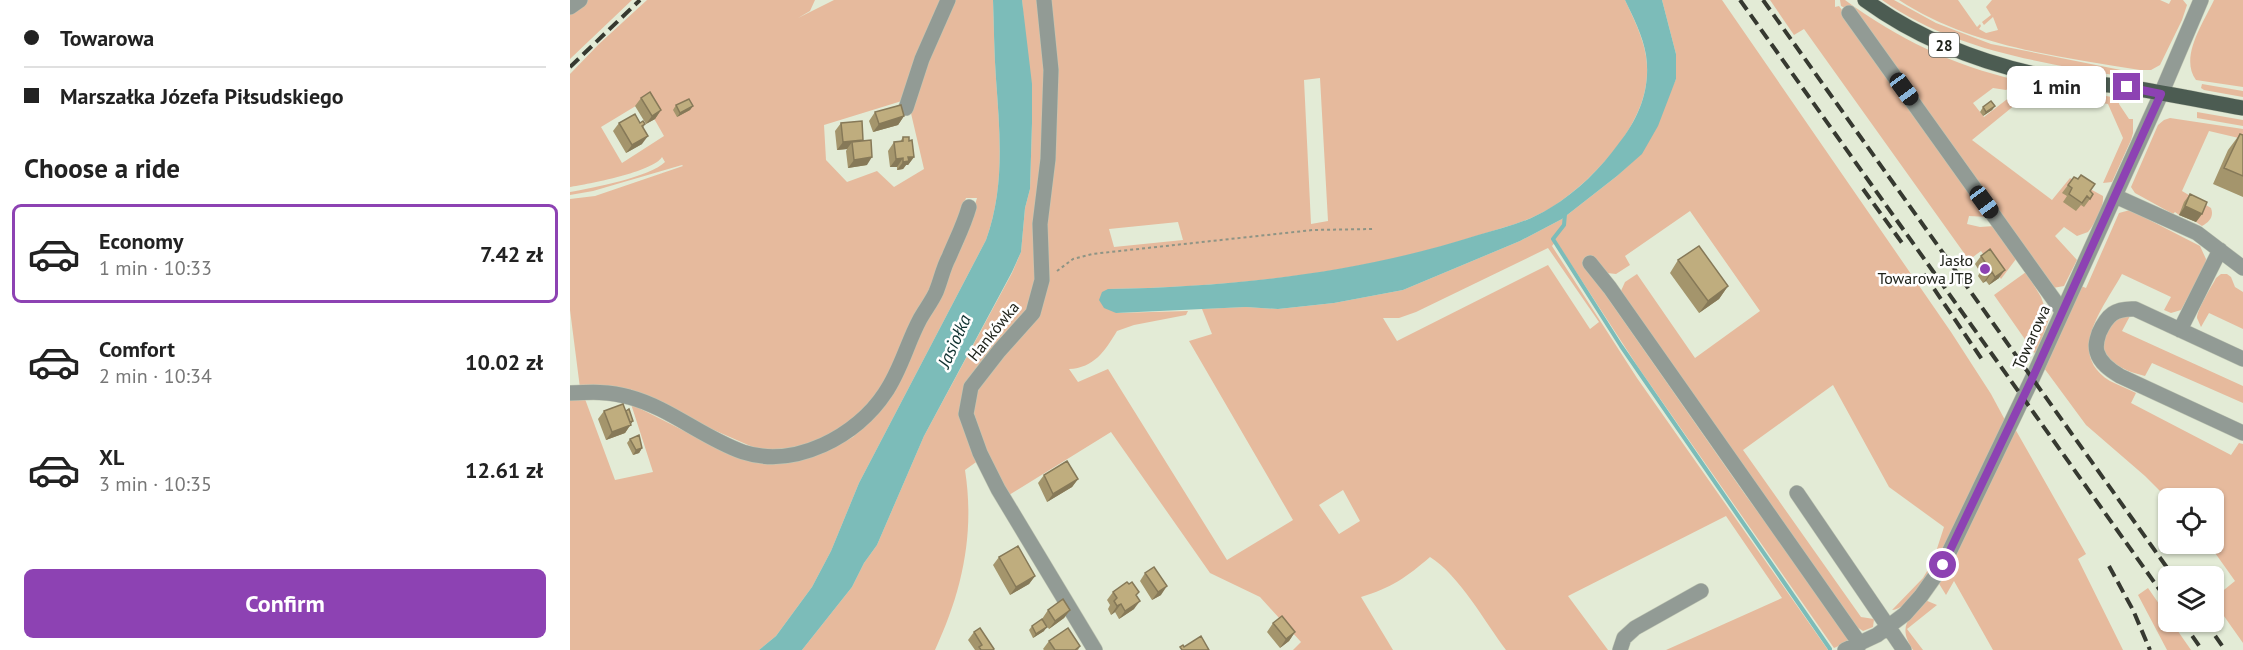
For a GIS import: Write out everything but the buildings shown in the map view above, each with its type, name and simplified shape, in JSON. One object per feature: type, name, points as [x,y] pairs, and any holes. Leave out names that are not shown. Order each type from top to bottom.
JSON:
[{"type":"main road","name":"28","points":[[1864,0],[1904,26],[1928,38],[1993,63],[2056,79],[2127,87],[2243,108]]},
{"type":"street","points":[[570,7],[580,0]]},
{"type":"street","points":[[906,108],[922,58],[948,0]]},
{"type":"street","name":"Hankówka","points":[[1044,0],[1051,70],[1048,159],[1040,224],[1042,280],[1033,313],[971,387],[966,414],[980,453],[998,489],[1095,650]]},
{"type":"street","name":"Towarowa","points":[[1845,650],[1888,628],[1911,608],[1943,565],[2032,379],[2201,0]]},
{"type":"street","points":[[1850,13],[2062,310]]},
{"type":"street","points":[[2115,195],[2197,233],[2243,268]]},
{"type":"street","points":[[570,393],[597,392],[629,397],[667,413],[725,444],[755,455],[796,453],[824,445],[862,421],[886,392],[903,362],[920,320],[936,293],[948,258],[964,228],[969,207]]},
{"type":"street","points":[[2180,330],[2220,250]]},
{"type":"street","points":[[1590,263],[1610,288],[1860,644]]},
{"type":"street","points":[[2243,358],[2135,309],[2118,310],[2105,319],[2096,345],[2097,353],[2108,369],[2243,433]]},
{"type":"street","points":[[1797,493],[1904,650]]},
{"type":"street","points":[[1620,650],[1626,636],[1635,628],[1701,591]]},
{"type":"path","points":[[1042,280],[1073,259],[1092,254],[1313,230],[1373,229]]},
{"type":"shaded area","points":[[584,0],[632,0],[570,59],[570,10]]},
{"type":"shaded area","points":[[647,0],[815,0],[810,11],[798,18],[834,0],[946,0],[905,100],[824,125],[826,160],[847,182],[877,171],[894,187],[924,169],[910,109],[951,0],[993,0],[1000,160],[996,200],[986,240],[859,483],[831,551],[812,587],[776,636],[759,650],[570,650],[570,401],[585,399],[615,480],[653,472],[631,404],[730,454],[827,451],[853,437],[888,401],[963,244],[977,198],[966,198],[930,287],[885,384],[853,420],[832,434],[794,449],[774,451],[755,448],[636,396],[580,388],[570,310],[570,199],[595,196],[683,166],[593,191],[570,195],[570,192],[634,177],[665,162],[662,157],[646,168],[634,172],[570,187],[570,74]],"holes":[[[644,101],[664,136],[622,163],[601,127]]]},
{"type":"shaded area","points":[[1022,0],[1041,0],[1048,71],[1039,277],[1029,313],[968,388],[979,460],[965,470],[968,494],[967,540],[959,584],[952,606],[935,650],[802,650],[852,587],[864,563],[877,545],[924,436],[1012,273],[1021,252],[1025,208],[1030,189],[1032,123]]},
{"type":"shaded area","points":[[1046,0],[1625,0],[1645,49],[1647,80],[1642,103],[1626,134],[1604,162],[1578,188],[1549,209],[1532,218],[1432,249],[1341,269],[1248,281],[1108,289],[1116,313],[1188,311],[1186,315],[1134,325],[1117,331],[1103,352],[1092,362],[1069,369],[1078,382],[1108,369],[1227,560],[1293,520],[1189,341],[1212,334],[1202,309],[1246,307],[1278,309],[1334,303],[1403,290],[1520,241],[1562,219],[1641,154],[1676,79],[1676,54],[1662,0],[1722,0],[1951,332],[2005,420],[1932,571],[1910,600],[1892,610],[1923,578],[1933,561],[1944,527],[1889,487],[1833,385],[1743,450],[1861,617],[1874,619],[1873,627],[1863,631],[1854,625],[1620,293],[1625,282],[1637,274],[1695,358],[1760,311],[1690,211],[1625,256],[1630,265],[1616,274],[1607,273],[1600,287],[1744,493],[1852,640],[1834,648],[1638,367],[1556,241],[1552,246],[1637,378],[1828,650],[1666,650],[1782,598],[1726,516],[1568,596],[1608,650],[1506,650],[1461,587],[1441,565],[1430,557],[1398,581],[1361,597],[1393,650],[1293,650],[1301,642],[1260,597],[1210,573],[1111,432],[1009,495],[994,472],[971,405],[978,385],[1040,307]],"holes":[[[1320,78],[1328,221],[1311,224],[1304,80]],[[1178,222],[1183,240],[1114,247],[1109,229]],[[1548,248],[1599,322],[1590,329],[1548,265],[1397,341],[1383,318],[1399,318]],[[1343,490],[1360,521],[1339,534],[1319,505]]]},
{"type":"shaded area","points":[[1770,0],[1835,0],[1835,7],[1839,6],[1857,30],[1988,217],[1969,216],[1967,224],[1980,227],[1994,226],[2016,259],[2001,279],[1981,251],[1969,260],[1804,29],[1794,35]]},
{"type":"shaded area","points":[[1840,0],[1845,0],[1885,27],[1927,49],[1970,67],[2016,80],[2016,83],[2006,90],[1993,88],[1973,103],[1984,117],[2028,83],[2112,97],[2119,101],[2129,119],[2133,119],[2133,133],[2112,182],[2103,183],[2123,138],[2108,104],[2032,91],[1972,140],[2052,200],[2070,178],[2103,196],[2101,210],[2088,232],[2077,236],[2064,227],[2055,236],[2077,260],[2064,286],[2053,288],[1853,12],[1841,6]]},
{"type":"shaded area","points":[[1882,0],[1894,0],[1936,23],[1991,44],[2126,71],[2125,77],[2061,66],[1969,43],[1910,17]]},
{"type":"shaded area","points":[[1899,0],[1958,0],[1977,27],[1980,24],[1979,29],[1986,33],[1998,30],[1993,17],[1984,25],[1982,22],[1991,15],[1986,7],[1992,0],[2160,0],[2169,4],[2171,0],[2183,0],[2187,5],[2160,65],[2151,70],[2140,70],[2046,54],[1985,39],[1955,29]]},
{"type":"shaded area","points":[[2214,0],[2243,0],[2243,87],[2196,80],[2191,71],[2190,61],[2195,40]]},
{"type":"shaded area","points":[[2202,84],[2243,91],[2243,97],[2204,90],[2201,88]]},
{"type":"shaded area","points":[[2197,112],[2243,120],[2243,126],[2197,118]]},
{"type":"shaded area","points":[[2170,118],[2243,129],[2243,139],[2209,131],[2182,191],[2211,208],[2211,218],[2202,226],[2196,222],[2201,210],[2179,215],[2175,212],[2173,214],[2135,193],[2131,187],[2158,125]]},
{"type":"shaded area","points":[[2130,210],[2200,246],[2206,259],[2205,266],[2181,310],[2171,313],[2164,310],[2171,297],[2122,274],[2092,329],[2089,344],[2090,357],[2097,370],[2110,381],[2136,393],[2131,403],[2231,455],[2239,443],[2243,444],[2243,643],[2224,616],[2224,590],[2235,581],[2216,554],[2224,554],[2224,488],[2158,489],[2086,425],[2044,368],[2081,286],[2086,288],[2119,213]]},
{"type":"shaded area","points":[[2026,272],[2041,297],[2049,319],[2036,355],[1994,295]]},
{"type":"shaded area","points":[[2221,274],[2231,277],[2235,287],[2243,292],[2243,329],[2209,313],[2201,327],[2197,318],[2205,298],[2216,278]]},
{"type":"shaded area","points":[[2130,316],[2122,331],[2243,386],[2243,403],[2152,363],[2145,376],[2114,363],[2102,346],[2112,321]]},
{"type":"shaded area","points":[[2014,427],[2086,554],[2078,559],[2123,650],[1993,650],[1954,581],[1946,595],[1938,582]]},
{"type":"shaded area","points":[[2148,588],[2158,602],[2158,632],[2179,632],[2191,650],[2167,650],[2138,595]]},
{"type":"shaded area","points":[[1925,600],[1937,605],[1907,629],[1923,650],[1913,650],[1906,635],[1907,623]]},
{"type":"water","name":"Jasiołka","points":[[993,0],[1022,0],[1032,84],[1030,189],[1025,208],[1021,252],[924,436],[877,545],[864,563],[852,587],[802,650],[759,650],[776,636],[812,587],[831,551],[859,483],[986,240],[996,200],[1000,160]]},
{"type":"water","points":[[1625,0],[1662,0],[1676,54],[1676,79],[1658,126],[1642,154],[1562,219],[1520,241],[1403,290],[1334,303],[1278,309],[1246,307],[1116,313],[1104,308],[1099,300],[1102,292],[1108,289],[1202,285],[1295,276],[1388,259],[1515,224],[1542,213],[1570,195],[1596,170],[1626,133],[1638,113],[1647,79],[1646,55],[1640,34]]},
{"type":"waterway","points":[[1565,214],[1564,225],[1553,239],[1621,346],[1830,649]]},
{"type":"railway","points":[[570,67],[640,0]]},
{"type":"railway","points":[[1740,0],[2158,588]]},
{"type":"railway","points":[[1763,0],[2166,566]]},
{"type":"railway","points":[[1863,189],[1905,247]]},
{"type":"railway","points":[[1924,274],[1983,361]]},
{"type":"railway","points":[[2109,566],[2133,610],[2150,650]]},
{"type":"railway","points":[[2190,632],[2202,650]]},
{"type":"railway","points":[[2213,632],[2225,650]]},
{"type":"place","name":"Jasło Towarowa JTB","points":[[1985,269]]},
{"type":"route","points":[[1943,565],[2032,379],[2161,94],[2127,87]]}]
